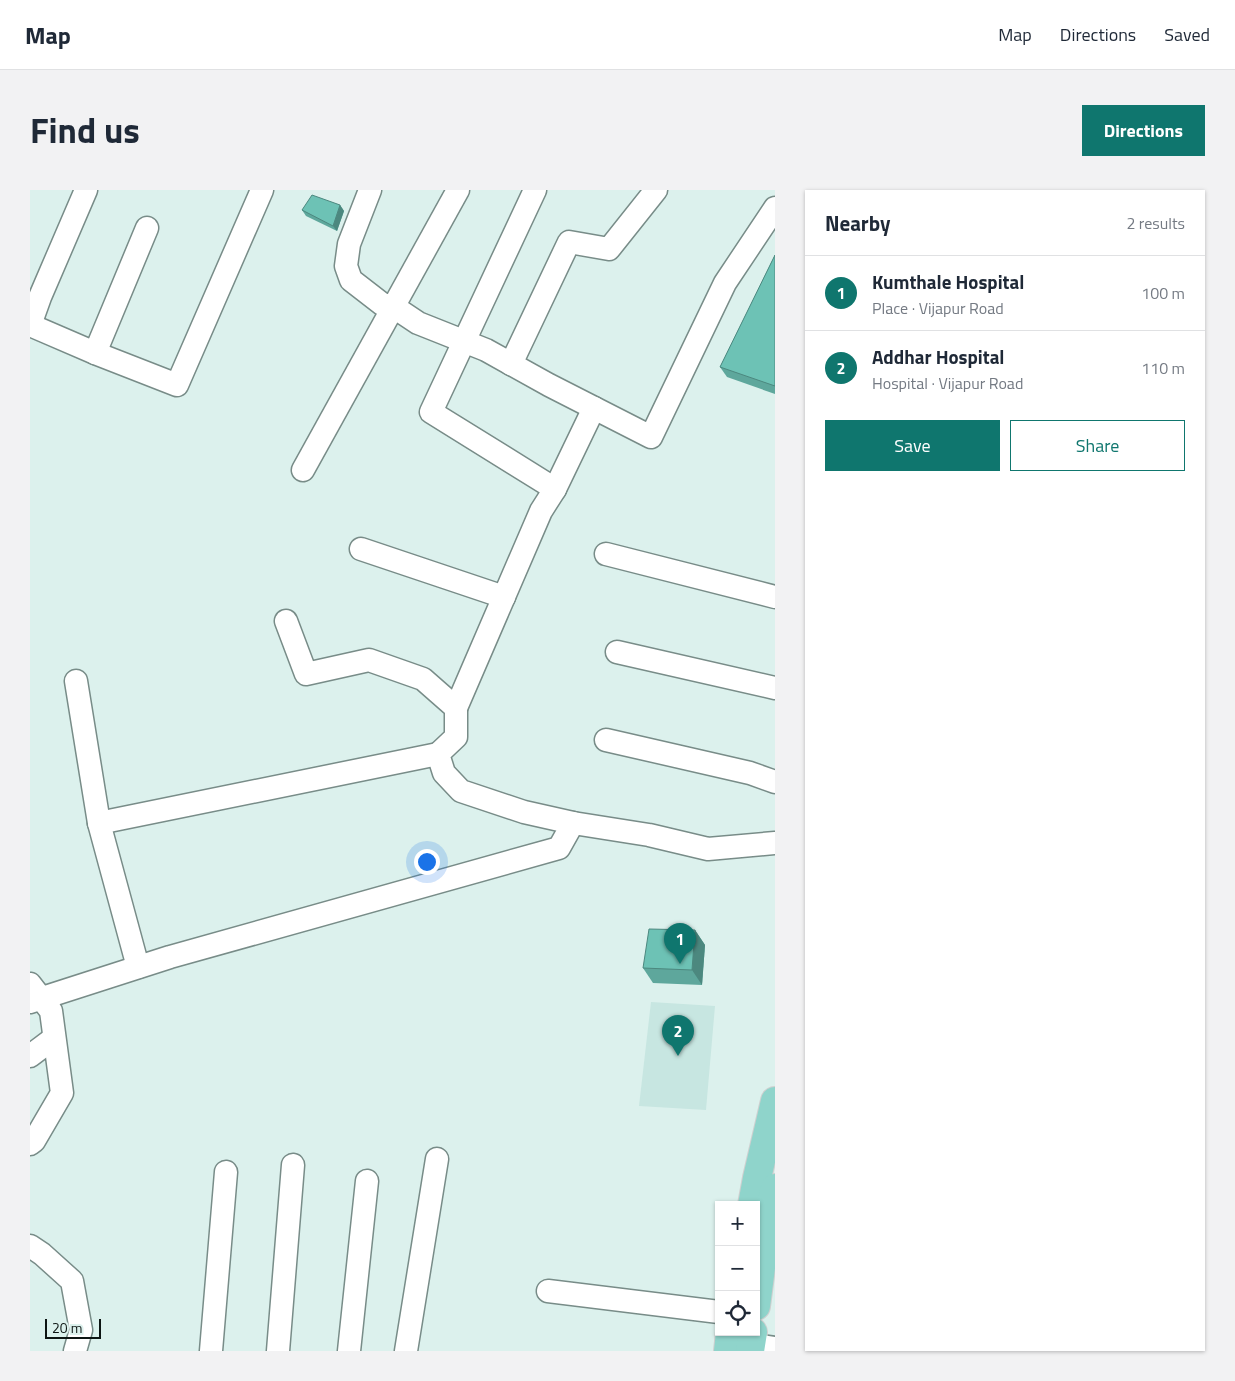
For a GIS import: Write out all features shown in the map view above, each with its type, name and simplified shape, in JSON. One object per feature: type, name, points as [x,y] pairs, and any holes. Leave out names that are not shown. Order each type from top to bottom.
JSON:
[{"type":"main road","points":[[753,1201],[775,1101]]},
{"type":"main road","points":[[758,1291],[767,1222],[775,1188]]},
{"type":"street","points":[[86,190],[30,325],[176,385],[262,190]]},
{"type":"street","points":[[370,190],[349,244],[346,266],[351,280],[382,304],[394,307],[418,323],[486,350],[651,437],[725,283],[775,208]]},
{"type":"street","points":[[303,470],[458,190]]},
{"type":"street","points":[[535,190],[431,412],[555,489]]},
{"type":"street","points":[[511,364],[569,242],[609,248],[656,190]]},
{"type":"street","points":[[95,353],[147,228]]},
{"type":"street","points":[[99,823],[438,754],[456,737],[456,708],[542,511],[555,489],[594,408]]},
{"type":"street","points":[[361,549],[504,597]]},
{"type":"street","points":[[606,554],[775,597]]},
{"type":"street","points":[[286,621],[306,674],[369,660],[423,679],[456,708]]},
{"type":"street","points":[[617,652],[775,688]]},
{"type":"street","points":[[76,681],[99,823],[138,967]]},
{"type":"street","points":[[606,740],[750,773],[775,782]]},
{"type":"street","points":[[438,754],[444,773],[461,791],[524,812],[573,823],[649,835],[708,849],[775,843]]},
{"type":"street","points":[[34,995],[559,848],[573,823]]},
{"type":"street","points":[[30,1144],[34,1141],[62,1093],[51,1011],[34,995]]},
{"type":"street","points":[[30,1056],[54,1038]]},
{"type":"street","points":[[406,1351],[437,1158]]},
{"type":"street","points":[[278,1351],[293,1166]]},
{"type":"street","points":[[211,1351],[226,1172]]},
{"type":"street","points":[[349,1351],[367,1181]]},
{"type":"street","points":[[30,1246],[42,1254],[72,1281],[81,1330],[76,1351]]},
{"type":"street","points":[[548,1291],[715,1312]]},
{"type":"shaded area","points":[[651,1002],[715,1006],[706,1110],[639,1106]]},
{"type":"building","points":[[312,195],[340,205],[333,226],[302,210]]},
{"type":"building","points":[[775,255],[775,386],[720,367]]},
{"type":"building","points":[[649,929],[695,930],[692,970],[643,968]]},
{"type":"place","name":"Kumthale Hospital","points":[[680,964]]},
{"type":"place","name":"Addhar Hospital","points":[[678,1056]]}]
